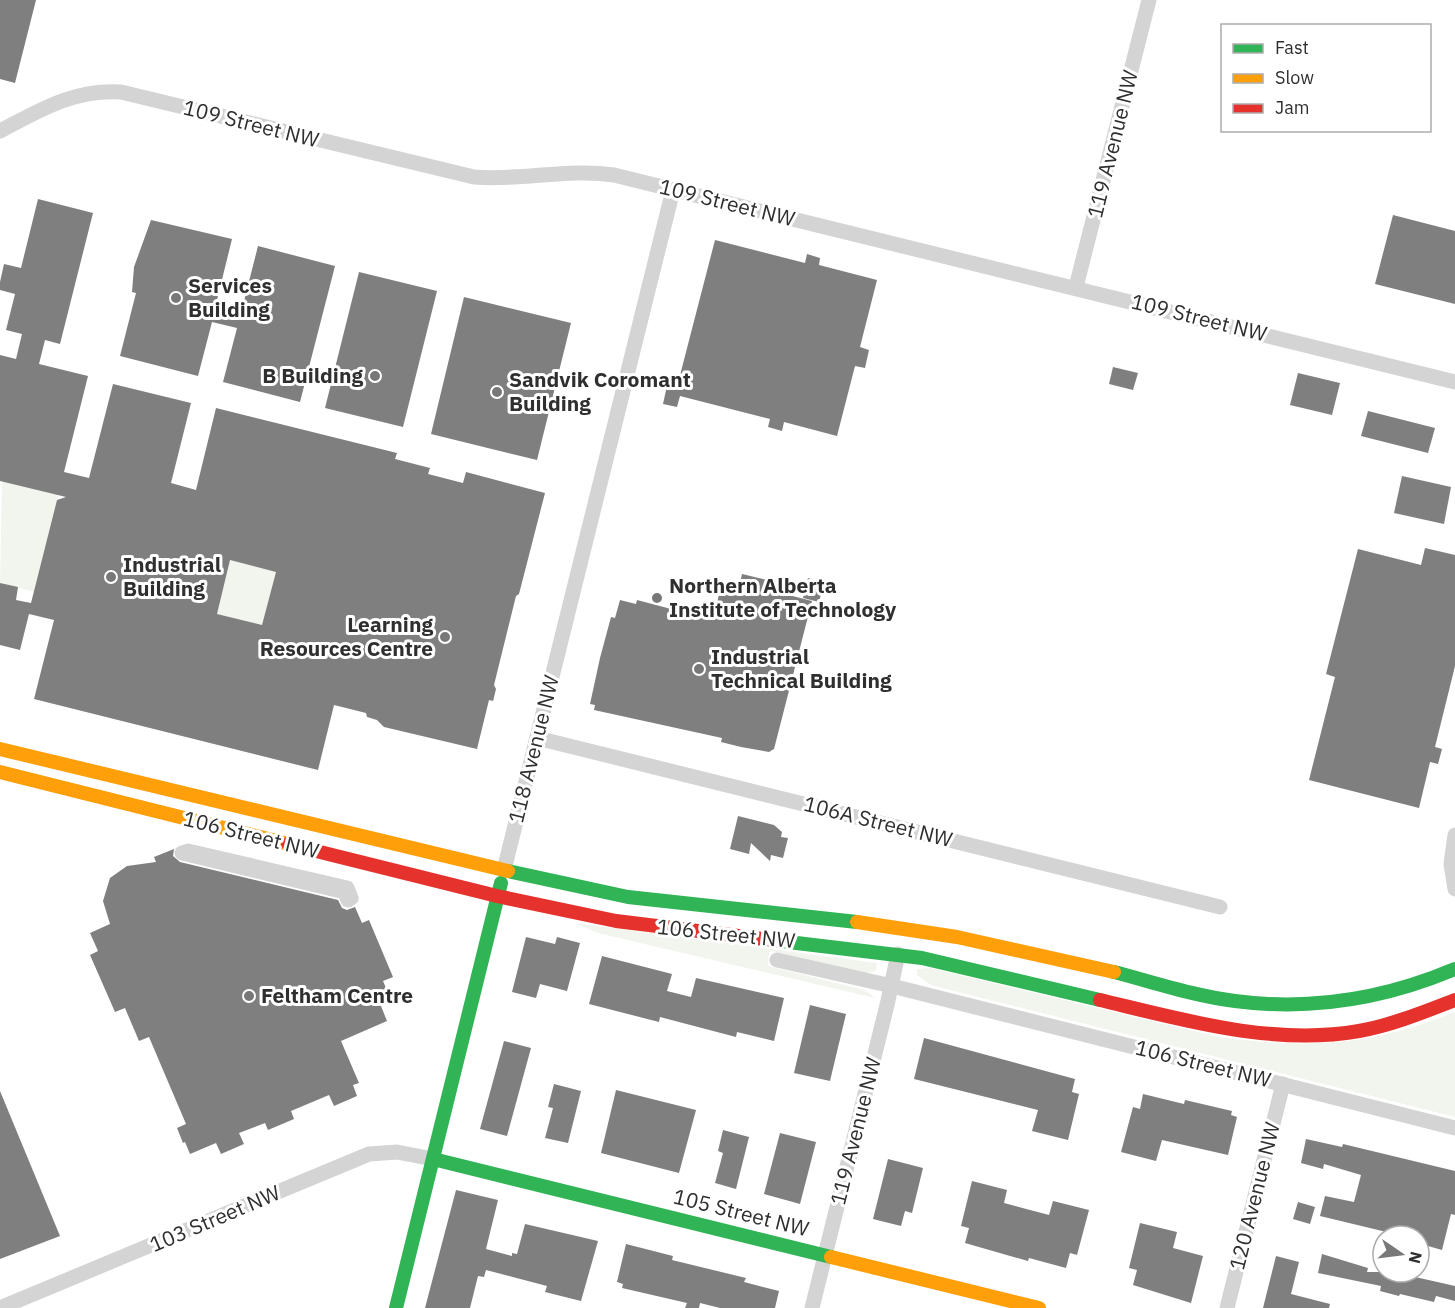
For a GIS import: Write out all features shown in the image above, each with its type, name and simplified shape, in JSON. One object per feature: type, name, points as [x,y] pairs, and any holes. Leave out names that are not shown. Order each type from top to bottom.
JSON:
[{"type":"main road","name":"106 Street NW","points":[[0,749],[622,897],[667,904],[830,918],[998,944],[1233,1000],[1273,1005],[1338,1004],[1368,999],[1428,982],[1455,969]]},
{"type":"main road","name":"106 Street NW","points":[[0,772],[498,896],[626,923],[898,954],[980,970],[1184,1020],[1259,1032],[1306,1035],[1358,1030],[1409,1018],[1455,1000]]},
{"type":"main road","name":"118 Avenue NW","points":[[396,1308],[504,870]]},
{"type":"main road","name":"105 Street NW","points":[[433,1158],[1039,1308]]},
{"type":"street","name":"119 Avenue NW","points":[[1076,287],[1149,0]]},
{"type":"street","name":"109 Street NW","points":[[0,131],[63,99],[94,92],[121,92],[474,177],[518,178],[599,173],[1076,287],[1455,382]]},
{"type":"street","name":"118 Avenue NW","points":[[504,870],[673,190]]},
{"type":"street","name":"106A Street NW","points":[[537,738],[1220,907]]},
{"type":"street","points":[[1454,882],[1451,850],[1455,835]]},
{"type":"street","points":[[188,851],[347,888],[351,898],[348,900],[345,892],[182,853],[188,851]]},
{"type":"street","name":"119 Avenue NW","points":[[812,1308],[898,954]]},
{"type":"street","name":"106 Street NW","points":[[777,960],[892,986],[1455,1128]]},
{"type":"street","name":"120 Avenue NW","points":[[1227,1308],[1282,1084]]},
{"type":"street","name":"103 Street NW","points":[[0,1308],[369,1154],[397,1152],[433,1158]]},
{"type":"shaded area","points":[[2,481],[58,495],[34,592],[0,583]]},
{"type":"shaded area","points":[[230,560],[276,572],[262,625],[217,614]]},
{"type":"shaded area","points":[[575,923],[877,963],[876,971],[863,973],[772,951],[769,952],[768,966],[865,990],[875,998],[598,933]]},
{"type":"shaded area","points":[[930,968],[1219,1037],[1251,1041],[1339,1042],[1395,1032],[1455,1012],[1455,1117],[931,985],[917,975],[917,969]]},
{"type":"building","points":[[0,0],[36,0],[15,83],[0,79]]},
{"type":"building","points":[[38,199],[93,213],[60,344],[45,340],[39,364],[88,376],[64,472],[89,478],[113,384],[191,403],[171,483],[196,490],[216,408],[397,453],[395,459],[430,468],[428,474],[463,483],[466,472],[545,493],[519,594],[516,596],[494,685],[496,689],[493,701],[489,700],[477,749],[384,727],[377,720],[367,717],[366,713],[334,705],[318,770],[34,699],[54,620],[29,614],[20,650],[0,645],[0,583],[18,587],[16,600],[31,603],[57,500],[66,497],[0,481],[0,355],[16,359],[22,334],[6,330],[15,294],[0,290],[0,282],[4,264],[21,268]],"holes":[[[230,560],[276,572],[262,625],[217,614]]]},
{"type":"building","points":[[1393,215],[1455,231],[1455,304],[1375,284]]},
{"type":"building","points":[[151,220],[232,239],[216,304],[242,309],[258,246],[335,266],[300,402],[223,382],[237,328],[212,322],[198,376],[120,356],[136,293],[132,292],[134,267]]},
{"type":"building","points":[[715,240],[805,263],[807,254],[820,258],[819,265],[877,280],[860,347],[869,350],[865,368],[855,366],[837,436],[784,422],[782,431],[768,427],[770,419],[680,396],[677,407],[663,404],[668,381],[678,383]]},
{"type":"building","name":"B Building","points":[[359,272],[437,291],[403,427],[325,408]]},
{"type":"building","name":"Sandvik Coromant Building","points":[[464,297],[571,323],[537,460],[431,434]]},
{"type":"building","points":[[1113,367],[1138,373],[1133,390],[1109,384]]},
{"type":"building","points":[[1298,373],[1340,383],[1332,415],[1290,405]]},
{"type":"building","points":[[1368,411],[1435,428],[1428,453],[1361,436]]},
{"type":"building","points":[[1402,476],[1451,487],[1444,524],[1394,513]]},
{"type":"building","points":[[1425,548],[1455,555],[1455,666],[1435,747],[1442,749],[1438,764],[1430,762],[1419,808],[1309,780],[1335,677],[1326,674],[1358,549],[1421,565]]},
{"type":"building","name":"Industrial Technical Building","points":[[742,574],[775,582],[773,591],[812,601],[774,749],[769,752],[741,747],[721,742],[722,738],[594,710],[595,705],[590,704],[600,658],[611,617],[615,618],[620,600],[636,604],[637,600],[713,620],[722,582],[739,587]]},
{"type":"building","points":[[808,578],[824,583],[819,602],[803,598]]},
{"type":"building","points":[[738,816],[774,825],[782,832],[781,837],[788,838],[783,858],[771,855],[770,861],[751,843],[749,854],[730,849]]},
{"type":"building","name":"Feltham Centre","points":[[174,849],[173,856],[180,862],[338,900],[342,908],[347,910],[355,907],[362,923],[369,920],[393,977],[383,981],[392,1002],[381,1006],[387,1021],[341,1041],[359,1083],[353,1085],[357,1096],[334,1106],[329,1095],[291,1111],[294,1119],[268,1130],[265,1123],[239,1133],[244,1144],[221,1154],[216,1143],[190,1154],[177,1128],[186,1124],[149,1037],[139,1041],[125,1008],[115,1012],[90,955],[98,951],[90,933],[110,924],[103,901],[110,878],[127,866],[156,862],[154,857]]},
{"type":"building","points":[[526,937],[555,944],[557,937],[580,943],[567,991],[540,984],[536,998],[512,992]]},
{"type":"building","points":[[602,956],[672,974],[667,991],[691,997],[696,978],[784,998],[774,1041],[737,1032],[736,1037],[660,1017],[659,1022],[589,1004]]},
{"type":"building","points":[[810,1005],[846,1014],[830,1081],[794,1073]]},
{"type":"building","points":[[924,1038],[1075,1079],[1072,1092],[1079,1094],[1068,1140],[1032,1131],[1038,1110],[914,1079]]},
{"type":"building","points":[[504,1041],[531,1048],[507,1136],[480,1129]]},
{"type":"building","points":[[554,1084],[581,1091],[568,1143],[545,1138],[553,1108],[548,1107]]},
{"type":"building","points":[[616,1090],[696,1110],[679,1173],[601,1153]]},
{"type":"building","points":[[0,1091],[60,1236],[0,1259]]},
{"type":"building","points":[[1143,1094],[1184,1104],[1185,1100],[1232,1111],[1231,1115],[1237,1117],[1228,1155],[1162,1140],[1156,1161],[1121,1152],[1133,1107],[1140,1109]]},
{"type":"building","points":[[723,1130],[749,1137],[736,1189],[715,1183],[723,1153],[718,1151]]},
{"type":"building","points":[[780,1133],[816,1142],[800,1204],[764,1194]]},
{"type":"building","points":[[1306,1139],[1342,1147],[1343,1144],[1455,1171],[1455,1215],[1451,1214],[1442,1250],[1431,1247],[1431,1224],[1371,1224],[1371,1228],[1320,1216],[1325,1196],[1354,1202],[1361,1175],[1324,1164],[1323,1169],[1301,1163]]},
{"type":"building","points":[[888,1159],[923,1168],[912,1213],[905,1211],[901,1226],[873,1219]]},
{"type":"building","points":[[972,1181],[1007,1190],[1004,1203],[1049,1215],[1053,1201],[1089,1210],[1077,1255],[1070,1253],[1066,1268],[1029,1258],[1028,1261],[965,1243],[969,1228],[961,1226]]},
{"type":"building","points":[[456,1190],[498,1200],[486,1249],[512,1256],[512,1253],[517,1254],[525,1224],[598,1241],[581,1301],[545,1292],[547,1286],[486,1270],[484,1277],[478,1276],[470,1308],[425,1308]]},
{"type":"building","points":[[1298,1202],[1315,1207],[1310,1224],[1293,1219]]},
{"type":"building","points":[[1140,1223],[1177,1232],[1173,1248],[1203,1256],[1191,1303],[1133,1285],[1137,1270],[1129,1268]]},
{"type":"building","points":[[626,1244],[673,1256],[672,1260],[746,1278],[744,1282],[779,1291],[775,1308],[720,1308],[700,1303],[699,1308],[685,1308],[687,1303],[622,1288],[623,1284],[617,1282]]},
{"type":"building","points":[[1322,1254],[1368,1268],[1367,1272],[1371,1272],[1371,1284],[1318,1273]]},
{"type":"building","points":[[1276,1256],[1299,1262],[1291,1294],[1330,1304],[1329,1308],[1263,1308]]},
{"type":"building","points":[[1431,1281],[1455,1286],[1455,1301],[1436,1296],[1434,1302],[1400,1294],[1399,1296],[1380,1291],[1381,1286],[1371,1284],[1431,1284]]},
{"type":"traffic: fast","points":[[508,871],[628,897],[857,922]]},
{"type":"traffic: fast","points":[[396,1308],[501,883]]},
{"type":"traffic: fast","points":[[780,941],[922,958],[1100,1000]]},
{"type":"traffic: fast","points":[[1114,972],[1220,999],[1263,1004],[1291,1004],[1347,1000],[1374,995],[1455,969]]},
{"type":"traffic: fast","points":[[433,1159],[831,1257]]},
{"type":"traffic: slow","points":[[0,749],[508,871]]},
{"type":"traffic: slow","points":[[0,772],[288,844]]},
{"type":"traffic: slow","points":[[857,922],[957,937],[1114,972]]},
{"type":"traffic: slow","points":[[831,1257],[1039,1308]]},
{"type":"traffic: jam","points":[[288,844],[497,896],[616,921],[780,941]]},
{"type":"traffic: jam","points":[[1100,1000],[1228,1029],[1294,1035],[1327,1035],[1359,1031],[1408,1018],[1455,1000]]},
{"type":"place","name":"Services Building","points":[[176,298]]},
{"type":"place","name":"B Building","points":[[375,376]]},
{"type":"place","name":"Sandvik Coromant Building","points":[[497,392]]},
{"type":"place","name":"Industrial Building","points":[[111,577]]},
{"type":"place","name":"Northern Alberta Institute of Technology","points":[[657,598]]},
{"type":"place","name":"Learning Resources Centre","points":[[445,637]]},
{"type":"place","name":"Industrial Technical Building","points":[[699,669]]},
{"type":"place","name":"Feltham Centre","points":[[249,996]]}]
